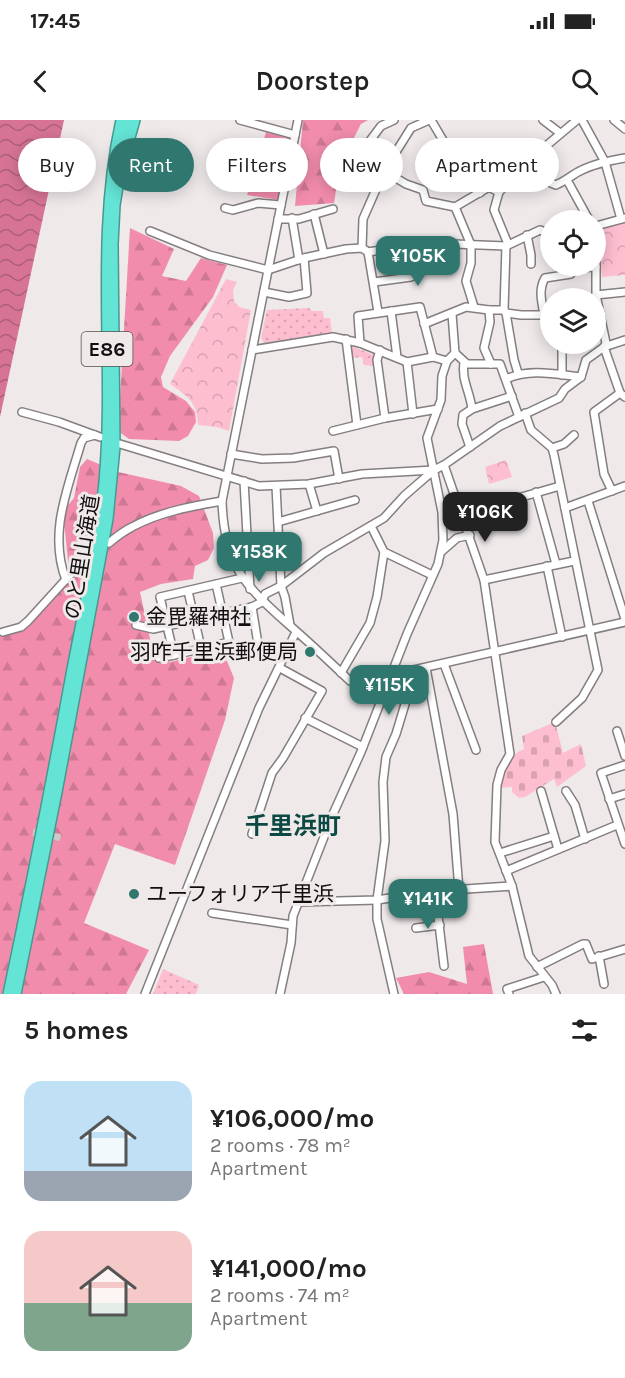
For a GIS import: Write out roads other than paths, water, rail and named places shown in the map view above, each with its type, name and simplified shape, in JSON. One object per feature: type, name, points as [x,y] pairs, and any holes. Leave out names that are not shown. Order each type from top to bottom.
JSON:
[{"type":"highway","name":"のと里山海道","points":[[5,994],[17,928],[28,900],[75,656],[104,483],[108,380],[106,230],[110,180],[121,120]]},
{"type":"highway","name":"のと里山海道","points":[[126,138],[129,120]]},
{"type":"highway","points":[[130,138],[135,120]]},
{"type":"highway","name":"のと里山海道","points":[[16,994],[57,792],[108,519],[114,447],[113,244],[117,192]]},
{"type":"highway","points":[[21,994],[30,928]]},
{"type":"street","points":[[240,120],[263,123],[294,135]]},
{"type":"street","points":[[298,120],[222,501],[225,535],[230,554],[250,589],[341,673],[356,684],[625,621],[588,501]]},
{"type":"street","points":[[372,138],[381,126],[394,120]]},
{"type":"street","points":[[403,141],[411,128],[430,120],[460,169],[480,193],[454,207],[426,201],[423,190],[403,182]]},
{"type":"street","points":[[543,120],[560,134]]},
{"type":"street","points":[[555,138],[577,120]]},
{"type":"street","points":[[582,120],[605,162],[623,218],[606,223]]},
{"type":"street","points":[[614,120],[625,129]]},
{"type":"street","points":[[559,184],[573,175],[605,162],[625,158]]},
{"type":"street","points":[[567,180],[584,210]]},
{"type":"street","points":[[374,192],[363,219],[365,250],[374,282],[378,312]]},
{"type":"street","points":[[499,192],[495,210],[507,245],[505,311],[518,373]]},
{"type":"street","points":[[225,208],[233,210],[258,203],[281,205]]},
{"type":"street","points":[[454,207],[471,245],[471,262],[466,281],[474,307]]},
{"type":"street","points":[[278,219],[299,219],[333,209]]},
{"type":"street","points":[[314,214],[324,254]]},
{"type":"street","points":[[264,292],[288,297],[307,293],[292,218]]},
{"type":"street","points":[[150,231],[209,255],[268,270],[301,259],[346,249],[407,247],[428,243],[507,245],[540,230]]},
{"type":"street","points":[[527,235],[531,264]]},
{"type":"street","points":[[374,282],[411,277],[407,247]]},
{"type":"street","points":[[541,288],[546,278],[567,276]]},
{"type":"street","points":[[606,294],[625,292]]},
{"type":"street","points":[[360,343],[358,316],[420,307],[433,357]]},
{"type":"street","points":[[424,324],[465,307],[520,315],[540,315]]},
{"type":"street","points":[[489,310],[490,322],[484,348],[491,364]]},
{"type":"street","points":[[391,311],[397,357]]},
{"type":"street","points":[[452,314],[455,353],[464,362],[500,364],[512,396],[531,430],[552,448],[598,670],[582,698],[556,722]]},
{"type":"street","points":[[252,350],[333,337],[360,343],[407,362],[433,357],[447,361]]},
{"type":"street","points":[[346,339],[357,425]]},
{"type":"street","points":[[606,346],[625,340]]},
{"type":"street","points":[[380,351],[377,360],[385,418]]},
{"type":"street","points":[[606,352],[623,395],[594,412],[604,474],[612,491]]},
{"type":"street","points":[[280,994],[292,925],[299,902],[442,551],[442,512],[427,438],[438,409],[442,376],[447,361],[455,353]]},
{"type":"street","points":[[562,354],[562,375]]},
{"type":"street","points":[[136,625],[152,628],[252,607],[262,602],[265,594],[280,586],[324,553],[384,519],[404,496],[434,470],[500,426],[559,398],[565,389],[581,377],[586,360],[594,354]]},
{"type":"street","points":[[407,362],[413,414]]},
{"type":"street","points":[[464,362],[463,379],[469,390],[472,409]]},
{"type":"street","points":[[506,379],[518,373],[541,372],[581,377]]},
{"type":"street","points":[[470,447],[462,424],[463,415],[472,409],[512,396]]},
{"type":"street","points":[[333,431],[385,418],[438,409]]},
{"type":"street","points":[[22,412],[97,436],[84,438],[81,443],[61,510],[58,539],[66,580]]},
{"type":"street","points":[[552,448],[564,444],[574,435]]},
{"type":"street","points":[[120,444],[259,486],[309,484],[362,474],[434,470]]},
{"type":"street","points":[[231,454],[262,459],[293,458],[334,451],[339,479]]},
{"type":"street","points":[[444,465],[484,580],[510,754],[501,770],[497,785],[495,842],[512,886],[529,956],[556,994]]},
{"type":"street","points":[[244,481],[250,589]]},
{"type":"street","points":[[309,484],[317,511]]},
{"type":"street","points":[[276,486],[280,586],[285,597],[290,625]]},
{"type":"street","points":[[462,514],[560,486]]},
{"type":"street","points":[[565,508],[625,486]]},
{"type":"street","points":[[536,492],[556,564]]},
{"type":"street","points":[[278,522],[355,500]]},
{"type":"street","points":[[109,543],[132,527],[150,519],[222,501]]},
{"type":"street","points":[[341,673],[370,623],[377,597],[384,552],[371,526]]},
{"type":"street","points":[[442,551],[457,538],[470,535]]},
{"type":"street","points":[[384,552],[432,575]]},
{"type":"street","points":[[3,633],[21,627],[28,621],[88,558]]},
{"type":"street","points":[[484,580],[574,561]]},
{"type":"street","points":[[547,566],[562,637]]},
{"type":"street","points":[[174,655],[160,597],[242,578]]},
{"type":"street","points":[[216,584],[231,650],[258,644],[252,607]]},
{"type":"street","points":[[188,591],[201,648]]},
{"type":"street","points":[[145,994],[252,726],[296,632]]},
{"type":"street","points":[[159,658],[229,642]]},
{"type":"street","points":[[444,664],[476,750]]},
{"type":"street","points":[[252,834],[272,773],[322,691],[280,668]]},
{"type":"street","points":[[426,668],[453,814],[459,890]]},
{"type":"street","points":[[394,994],[377,919],[377,900],[385,841],[386,757],[396,734],[409,691],[407,673]]},
{"type":"street","points":[[305,718],[363,747]]},
{"type":"street","points":[[617,731],[625,756]]},
{"type":"street","points":[[625,765],[601,773],[625,844]]},
{"type":"street","points":[[541,791],[558,849]]},
{"type":"street","points":[[566,791],[574,805],[585,839]]},
{"type":"street","points":[[609,799],[625,794]]},
{"type":"street","points":[[506,871],[617,825]]},
{"type":"street","points":[[500,853],[554,836]]},
{"type":"street","points":[[299,902],[377,900],[435,891],[512,886]]},
{"type":"street","points":[[435,891],[444,966]]},
{"type":"street","points":[[213,913],[292,925]]},
{"type":"street","points":[[416,928],[440,926]]},
{"type":"street","points":[[537,966],[583,944],[586,944],[592,959],[625,948]]},
{"type":"street","points":[[599,956],[604,984]]},
{"type":"street","points":[[508,994],[507,989],[544,976]]},
{"type":"water","points":[[0,120],[64,120],[60,138],[18,138],[18,192],[48,192],[0,417]]},
{"type":"tunnel","points":[[33,832],[62,838]]},
{"type":"place","name":"金毘羅神社","points":[[134,617]]},
{"type":"place","name":"羽咋千里浜郵便局","points":[[310,652]]},
{"type":"place","name":"ユーフォリア千里浜","points":[[134,894]]},
{"type":"district","name":"千里浜町","points":[[293,826]]}]
